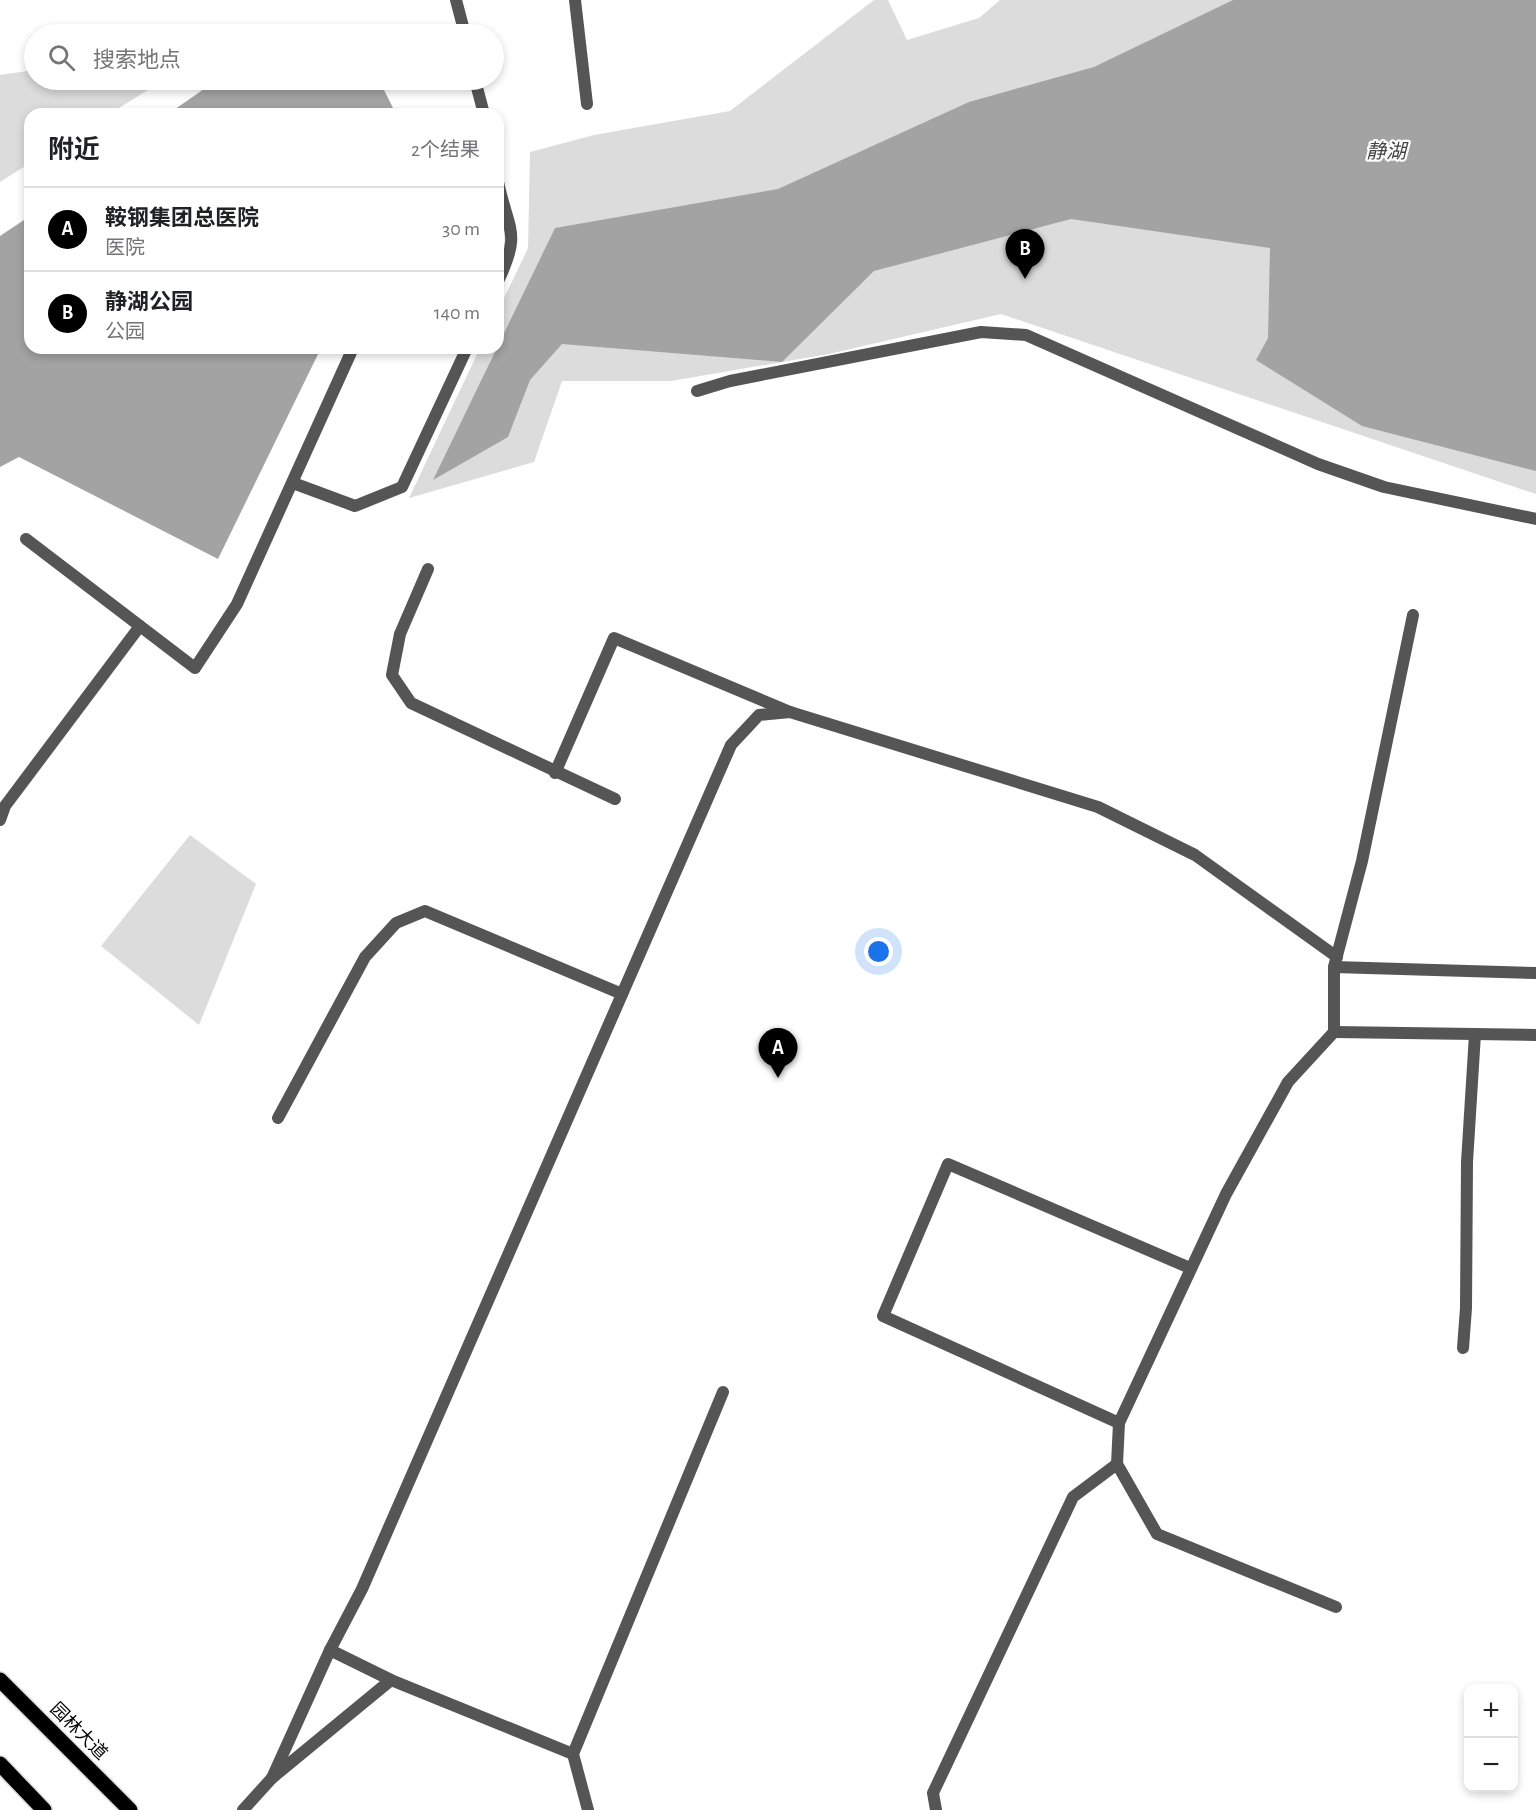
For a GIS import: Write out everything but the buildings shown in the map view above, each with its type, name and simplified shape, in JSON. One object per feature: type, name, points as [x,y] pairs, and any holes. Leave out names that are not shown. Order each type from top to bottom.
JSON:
[{"type":"main road","name":"园林大道","points":[[0,1680],[130,1810]]},
{"type":"main road","points":[[0,1764],[44,1810]]},
{"type":"street","points":[[456,0],[462,24]]},
{"type":"street","points":[[575,0],[587,104]]},
{"type":"street","points":[[478,90],[483,108]]},
{"type":"street","points":[[504,201],[513,230],[510,258],[504,270]]},
{"type":"street","points":[[697,391],[730,381],[981,332],[1026,335],[1318,464],[1384,487],[1536,519]]},
{"type":"street","points":[[26,539],[195,668],[237,604],[351,354]]},
{"type":"street","points":[[293,483],[355,506],[402,487],[464,354]]},
{"type":"street","points":[[428,569],[400,634],[392,675],[411,704],[615,799]]},
{"type":"street","points":[[1336,1607],[1157,1534],[1117,1464],[1119,1423],[1226,1194],[1288,1082],[1334,1032],[1336,962],[1362,861],[1413,615]]},
{"type":"street","points":[[0,820],[5,806],[140,626]]},
{"type":"street","points":[[555,773],[614,638],[790,712],[1098,807],[1195,855],[1336,962],[1536,974]]},
{"type":"street","points":[[272,1778],[330,1650],[362,1589],[731,745],[759,715],[790,712]]},
{"type":"street","points":[[278,1118],[365,957],[396,923],[425,911],[622,994]]},
{"type":"street","points":[[1334,1032],[1536,1035]]},
{"type":"street","points":[[1463,1348],[1466,1308],[1467,1162],[1475,1034]]},
{"type":"street","points":[[1119,1423],[883,1316],[948,1164],[1190,1268]]},
{"type":"street","points":[[588,1810],[573,1754],[723,1392]]},
{"type":"street","points":[[936,1810],[933,1793],[1073,1497],[1117,1464]]},
{"type":"street","points":[[330,1650],[391,1680],[573,1754]]},
{"type":"street","points":[[243,1810],[272,1778],[391,1680]]},
{"type":"shaded area","name":"静湖","points":[[874,0],[888,0],[907,40],[979,18],[1000,0],[1536,0],[1536,494],[1001,314],[829,354],[671,381],[562,381],[534,462],[409,498],[477,354],[504,354],[504,298],[528,248],[530,152],[594,135],[730,111]]},
{"type":"shaded area","points":[[24,71],[24,90],[148,90],[119,108],[24,108],[24,167],[0,182],[0,75]]},
{"type":"shaded area","points":[[190,835],[256,884],[199,1025],[101,946]]},
{"type":"water","name":"静湖","points":[[1233,0],[1536,0],[1536,471],[1362,426],[1256,360],[1268,338],[1270,248],[1071,219],[874,271],[782,362],[562,344],[530,380],[508,437],[433,480],[494,354],[504,354],[504,333],[555,228],[778,189],[969,102],[1094,67]]},
{"type":"water","points":[[203,90],[384,90],[393,108],[177,108]]},
{"type":"water","points":[[24,220],[24,354],[318,354],[218,559],[19,457],[0,467],[0,236]]},
{"type":"place","name":"静湖公园","points":[[1025,279]]},
{"type":"place","name":"鞍钢集团总医院","points":[[778,1078]]}]
